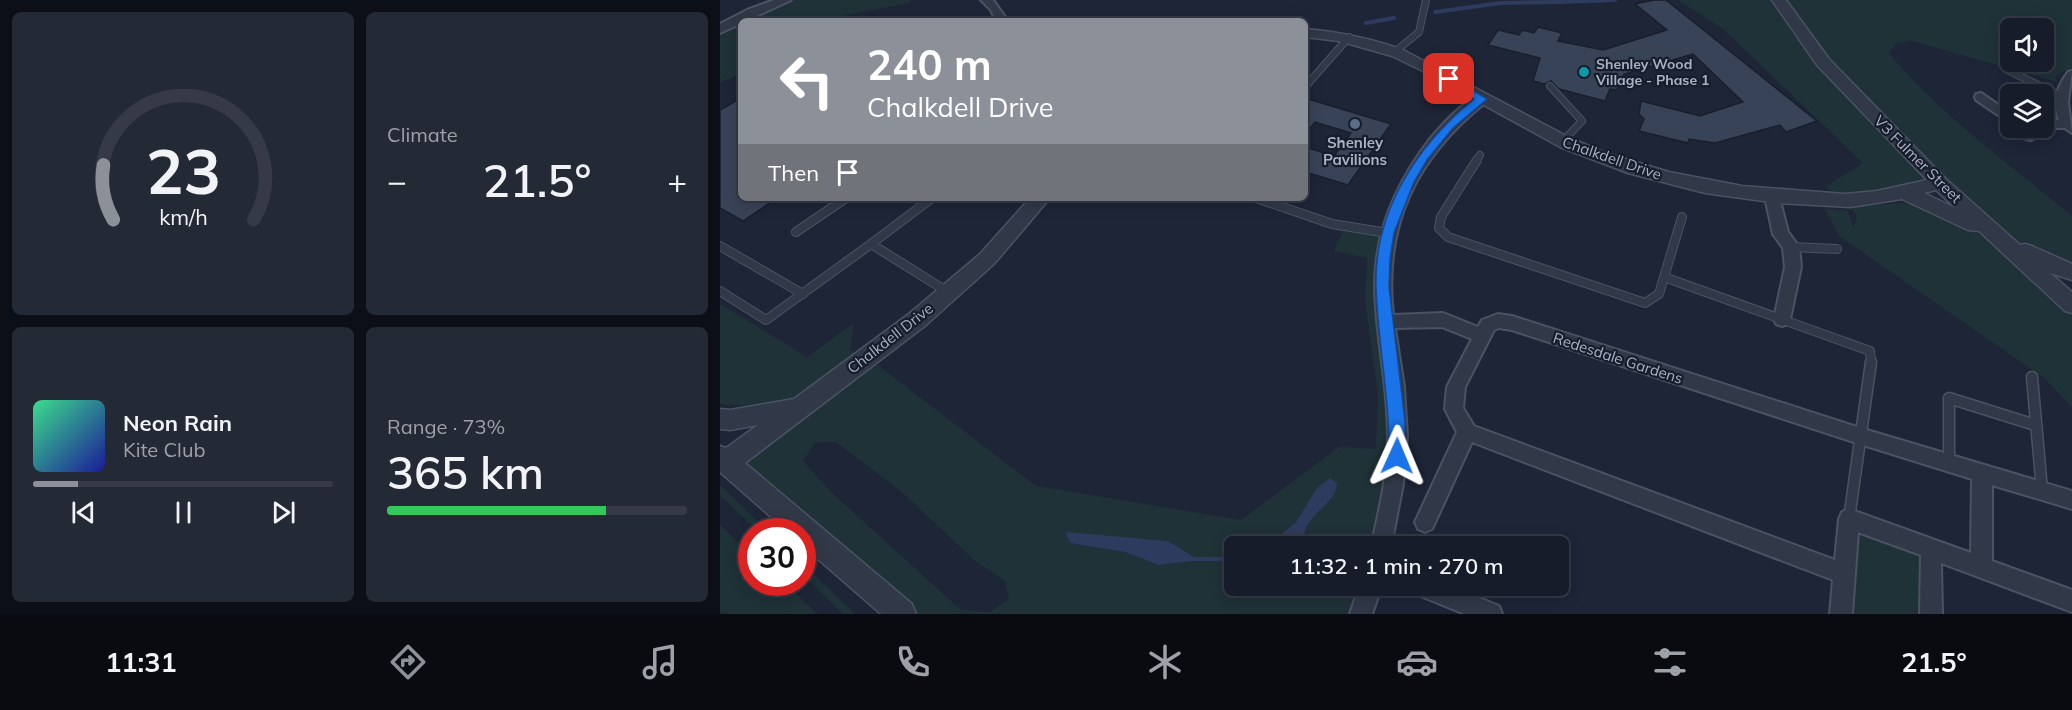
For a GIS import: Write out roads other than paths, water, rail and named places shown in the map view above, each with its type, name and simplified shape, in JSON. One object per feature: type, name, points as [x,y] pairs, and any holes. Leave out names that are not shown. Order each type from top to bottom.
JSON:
[{"type":"street","points":[[739,18],[785,0]]},
{"type":"street","points":[[987,0],[996,9],[1000,18]]},
{"type":"street","name":"V3 Fulmer Street","points":[[1779,0],[1823,62],[1940,183],[2069,298]]},
{"type":"street","points":[[720,28],[738,19]]},
{"type":"street","name":"Chalkdell Drive","points":[[1308,33],[1349,37],[1396,51],[1433,69],[1481,99],[1562,142],[1671,178],[1772,197],[1852,200],[1904,192],[1940,183]]},
{"type":"street","points":[[2054,125],[2070,127],[2061,96],[2065,83],[2072,75]]},
{"type":"street","points":[[1981,98],[2000,112]]},
{"type":"street","points":[[1384,536],[1391,507],[1397,456],[1397,421],[1383,287],[1383,259],[1388,233],[1408,182],[1423,158],[1449,126],[1481,99]]},
{"type":"street","points":[[1904,192],[1941,207],[2056,267],[2072,272]]},
{"type":"street","points":[[1772,197],[1781,234],[1791,247],[1793,267],[1782,319]]},
{"type":"street","name":"Chalkdell Drive","points":[[723,460],[918,319],[987,259],[1038,201]]},
{"type":"street","points":[[1388,322],[1443,320],[1482,336],[1456,387],[1454,409],[1467,432],[1844,574]]},
{"type":"street","name":"Redesdale Gardens","points":[[1482,336],[1488,325],[1498,321],[1512,323],[1860,436]]},
{"type":"street","points":[[720,419],[730,420],[795,409]]},
{"type":"street","points":[[1425,522],[1467,432]]},
{"type":"street","points":[[1860,436],[2072,500]]},
{"type":"street","points":[[723,460],[902,614]]},
{"type":"street","points":[[1981,568],[1982,472]]},
{"type":"street","points":[[1841,614],[1849,519],[2072,601]]},
{"type":"street","points":[[1931,550],[1931,614]]},
{"type":"street","points":[[1361,614],[1367,596]]},
{"type":"street","points":[[1448,596],[1491,614]]},
{"type":"lane","points":[[1396,51],[1419,32],[1426,0]]},
{"type":"lane","points":[[1308,84],[1349,37]]},
{"type":"lane","points":[[2013,72],[2024,76],[2044,91],[2061,96]]},
{"type":"lane","points":[[1550,86],[1582,121],[1562,142]]},
{"type":"lane","points":[[1480,155],[1441,217],[1439,228],[1448,237],[1645,303],[1659,294],[1682,217]]},
{"type":"lane","points":[[796,232],[842,201]]},
{"type":"lane","points":[[720,291],[766,321],[928,201]]},
{"type":"lane","points":[[1265,201],[1332,224],[1388,233]]},
{"type":"lane","points":[[871,244],[949,292]]},
{"type":"lane","points":[[720,246],[802,294]]},
{"type":"lane","points":[[1791,247],[1837,249]]},
{"type":"lane","points":[[1664,277],[1870,351],[1872,355],[1849,519]]},
{"type":"lane","points":[[2032,377],[2042,490]]},
{"type":"lane","points":[[1949,463],[1949,398],[2035,425]]},
{"type":"water","points":[[1330,478],[1337,483],[1331,498],[1313,517],[1304,536],[1279,536],[1296,522],[1316,489]]},
{"type":"water","points":[[1065,532],[1168,541],[1194,557],[1224,557],[1224,561],[1193,561],[1159,565],[1125,552],[1070,543]]},
{"type":"waterway","points":[[1562,2],[1615,0]]},
{"type":"waterway","points":[[1435,12],[1501,3],[1561,2]]},
{"type":"waterway","points":[[1366,23],[1394,18]]},
{"type":"place","name":"Shenley Wood Village - Phase 1","points":[[1584,72]]},
{"type":"place","name":"Shenley Pavilions","points":[[1355,124]]}]
